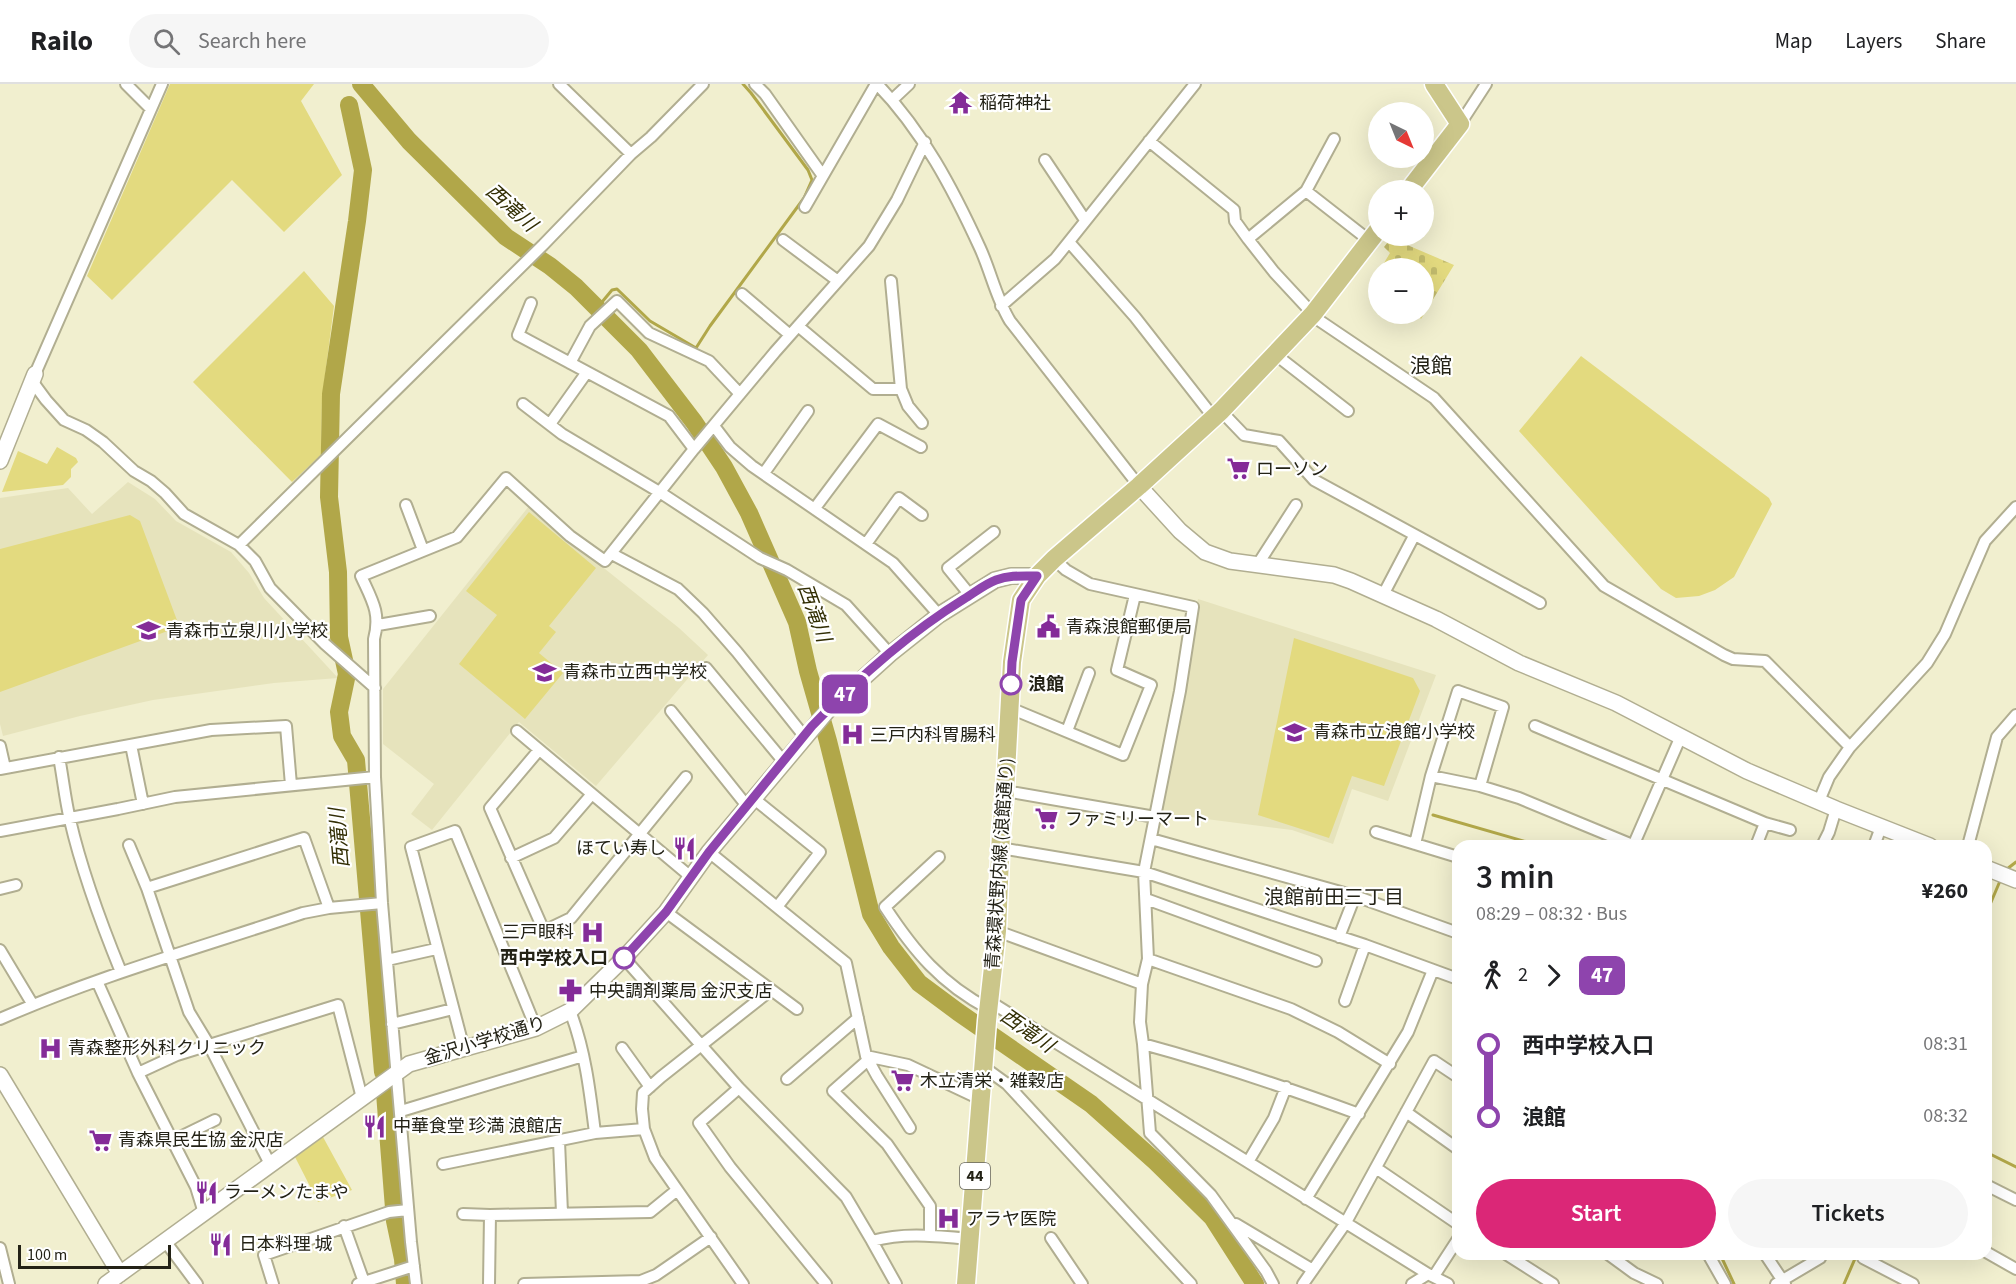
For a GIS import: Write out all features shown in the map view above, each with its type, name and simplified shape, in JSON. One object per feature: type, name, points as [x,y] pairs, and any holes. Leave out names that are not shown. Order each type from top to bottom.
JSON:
[{"type":"main road","points":[[1417,180],[1460,124],[1434,84]]},
{"type":"main road","name":"青森環状野内線 (浪館通り)","points":[[966,1284],[988,1010],[997,931],[1012,662],[1021,600],[1037,576],[1054,559],[1218,415],[1313,314],[1368,243]]},
{"type":"street","points":[[126,84],[151,109]]},
{"type":"street","points":[[0,461],[34,377],[162,84]]},
{"type":"street","points":[[560,84],[630,154]]},
{"type":"street","points":[[239,545],[702,84]]},
{"type":"street","points":[[755,84],[765,94],[823,176]]},
{"type":"street","points":[[805,207],[823,176],[882,90],[894,84]]},
{"type":"street","points":[[882,90],[909,84]]},
{"type":"street","points":[[1460,124],[1486,84]]},
{"type":"street","points":[[1001,306],[1055,259],[1192,85]]},
{"type":"street","points":[[882,90],[925,142],[980,249],[1001,306],[1010,321],[1139,486],[1180,531],[1205,552],[1230,561],[1334,575],[1436,619],[1519,663],[1616,703],[1747,771],[1915,840]]},
{"type":"street","points":[[1248,239],[1306,191],[1334,139]]},
{"type":"street","points":[[1149,141],[1234,210],[1235,221],[1248,239],[1274,272],[1320,321],[1434,398],[1604,586],[1724,655],[1733,659],[1765,661],[1850,747]]},
{"type":"street","points":[[417,1284],[407,1268],[398,1211],[401,1111],[387,960],[373,904],[374,639],[378,626],[376,610],[361,576],[457,537],[506,478],[570,536],[605,561],[740,394],[869,246],[897,200],[925,142]]},
{"type":"street","points":[[1045,160],[1085,220]]},
{"type":"street","points":[[1306,191],[1368,231]]},
{"type":"street","points":[[783,240],[838,280]]},
{"type":"street","points":[[1069,242],[1218,415],[1244,435],[1279,441],[1314,480],[1540,603]]},
{"type":"street","points":[[891,281],[901,389],[908,406],[922,423]]},
{"type":"street","points":[[742,294],[790,335]]},
{"type":"street","points":[[570,363],[590,326],[616,301],[649,333],[708,361],[740,394]]},
{"type":"street","points":[[531,303],[518,335],[669,416],[696,447]]},
{"type":"street","points":[[798,326],[873,389],[901,389]]},
{"type":"street","points":[[1275,355],[1348,411]]},
{"type":"street","points":[[550,424],[587,372]]},
{"type":"street","points":[[34,377],[46,400],[64,420],[86,430],[103,442],[134,471],[152,481],[184,514],[239,545],[255,561],[270,588],[335,653],[375,688]]},
{"type":"street","points":[[523,404],[562,434],[661,493],[760,558],[787,570],[846,605],[890,654]]},
{"type":"street","points":[[764,473],[808,411]]},
{"type":"street","points":[[815,508],[878,424],[921,447]]},
{"type":"street","points":[[712,428],[730,447],[764,473],[893,563],[939,615]]},
{"type":"street","points":[[866,544],[898,498],[922,515]]},
{"type":"street","points":[[406,505],[423,550]]},
{"type":"street","points":[[1258,564],[1296,506]]},
{"type":"street","points":[[1819,801],[1828,777],[1850,747],[1927,663],[1945,634],[1985,541],[2016,507]]},
{"type":"street","points":[[970,595],[948,568],[994,532]]},
{"type":"street","points":[[1383,595],[1414,536]]},
{"type":"street","points":[[612,554],[678,589],[808,731]]},
{"type":"street","points":[[1054,559],[1066,570],[1090,584],[1192,607],[1180,691],[1144,872],[1148,959],[1142,984],[1140,1022],[1150,1133],[1198,1180],[1231,1222],[1273,1284]]},
{"type":"street","name":"金沢小学校通り","points":[[106,1284],[397,1071],[409,1064],[536,1028],[570,1011],[624,958],[666,912],[709,852],[829,708],[890,654],[939,615],[970,595],[995,580],[1011,576],[1037,576]]},
{"type":"street","points":[[1010,708],[1123,755],[1151,685],[1117,670],[1135,595]]},
{"type":"street","points":[[378,626],[430,616]]},
{"type":"street","points":[[706,668],[784,762]]},
{"type":"street","points":[[1067,731],[1089,673]]},
{"type":"street","points":[[1415,844],[1431,776],[1458,691],[1503,707],[1480,786]]},
{"type":"street","points":[[671,711],[750,802],[820,852],[777,907]]},
{"type":"street","points":[[1970,840],[1997,737],[2016,714]]},
{"type":"street","points":[[0,746],[3,768],[211,730],[286,726],[291,785]]},
{"type":"street","points":[[1535,726],[1765,823],[1790,830]]},
{"type":"street","points":[[517,731],[691,878]]},
{"type":"street","points":[[1637,840],[1681,736]]},
{"type":"street","points":[[131,745],[143,804]]},
{"type":"street","points":[[540,750],[490,808],[544,931],[571,918],[686,777]]},
{"type":"street","points":[[59,757],[69,817],[90,890],[121,972]]},
{"type":"street","points":[[1431,776],[1480,786],[1519,798],[1620,840]]},
{"type":"street","points":[[0,831],[193,794],[375,777]]},
{"type":"street","points":[[1005,791],[1155,817]]},
{"type":"street","points":[[511,858],[554,838],[592,794]]},
{"type":"street","points":[[1825,840],[1836,809]]},
{"type":"street","points":[[1758,840],[1765,823]]},
{"type":"street","points":[[1876,840],[1881,827]]},
{"type":"street","points":[[464,1049],[411,847],[455,831],[536,1028]]},
{"type":"street","points":[[1376,831],[1452,855]]},
{"type":"street","points":[[147,888],[304,838],[329,908]]},
{"type":"street","points":[[1151,839],[1355,896],[1452,931]]},
{"type":"street","points":[[129,845],[147,888],[189,1012],[270,1164]]},
{"type":"street","points":[[1000,848],[1144,872],[1452,975]]},
{"type":"street","points":[[709,852],[846,963],[867,1058],[910,1128]]},
{"type":"street","points":[[939,857],[885,907],[902,933],[929,965],[956,990],[1147,1101],[1345,1224],[1448,1284]]},
{"type":"street","points":[[1992,870],[2016,880]]},
{"type":"street","points":[[0,889],[16,885]]},
{"type":"street","points":[[1339,937],[1355,896]]},
{"type":"street","points":[[1146,899],[1316,961]]},
{"type":"street","points":[[0,1019],[121,972],[303,913],[373,904]]},
{"type":"street","points":[[666,912],[797,1009]]},
{"type":"street","points":[[997,931],[1142,984]]},
{"type":"street","points":[[1345,1001],[1365,945]]},
{"type":"street","points":[[387,960],[436,949]]},
{"type":"street","points":[[0,950],[33,1005]]},
{"type":"street","points":[[624,958],[739,1088],[846,1197],[896,1284]]},
{"type":"street","points":[[1148,959],[1291,1009],[1338,1032],[1390,1064]]},
{"type":"street","points":[[1306,1199],[1408,1032],[1433,970]]},
{"type":"street","points":[[97,981],[138,1073],[196,1187],[204,1213]]},
{"type":"street","points":[[743,1284],[655,1158],[644,1129],[643,1094],[700,1045],[771,990]]},
{"type":"street","points":[[138,1073],[177,1055],[338,1005],[362,1098]]},
{"type":"street","points":[[392,1024],[453,1009]]},
{"type":"street","points":[[570,1011],[583,1056],[595,1133]]},
{"type":"street","points":[[787,1079],[858,1018]]},
{"type":"street","points":[[1143,1044],[1286,1087],[1359,1114]]},
{"type":"street","points":[[622,1048],[650,1087]]},
{"type":"street","points":[[401,1111],[583,1056]]},
{"type":"street","points":[[867,1058],[908,1065],[982,1100]]},
{"type":"street","points":[[867,1058],[833,1091],[887,1144],[930,1206],[930,1235]]},
{"type":"street","points":[[1303,1284],[1345,1224],[1434,1061],[1452,1072]]},
{"type":"street","points":[[985,1068],[1007,1084],[1191,1284]]},
{"type":"street","points":[[0,1075],[120,1274]]},
{"type":"street","points":[[1248,1162],[1274,1118],[1286,1087]]},
{"type":"street","points":[[739,1088],[699,1122],[730,1167],[826,1284]]},
{"type":"street","points":[[1406,1112],[1452,1145]]},
{"type":"street","points":[[172,1142],[215,1120]]},
{"type":"street","points":[[444,1164],[595,1133],[644,1129]]},
{"type":"street","points":[[558,1141],[562,1213]]},
{"type":"street","points":[[1376,1168],[1452,1220]]},
{"type":"street","points":[[1992,1188],[2016,1200]]},
{"type":"street","points":[[463,1214],[650,1212],[677,1190]]},
{"type":"street","points":[[273,1284],[264,1255],[344,1226],[398,1211]]},
{"type":"street","points":[[489,1284],[490,1215]]},
{"type":"street","points":[[1231,1222],[1313,1270]]},
{"type":"street","points":[[344,1226],[361,1283],[407,1268]]},
{"type":"street","points":[[872,1241],[892,1236],[930,1235],[970,1239]]},
{"type":"street","points":[[524,1284],[641,1281],[657,1275],[711,1237]]},
{"type":"street","points":[[1052,1238],[1082,1284]]},
{"type":"street","points":[[165,1241],[197,1284]]},
{"type":"street","points":[[1412,1284],[1431,1275],[1452,1247]]},
{"type":"street","points":[[0,1248],[9,1284]]},
{"type":"street","points":[[1992,1255],[2016,1269]]},
{"type":"street","points":[[1515,1260],[1553,1284]]},
{"type":"street","points":[[1614,1260],[1634,1279],[1657,1284]]},
{"type":"street","points":[[1711,1260],[1720,1282]]},
{"type":"street","points":[[1768,1260],[1781,1283],[1817,1260]]},
{"type":"street","points":[[1867,1260],[1913,1284]]},
{"type":"shaded area","name":"青森市立泉川小学校","points":[[128,482],[155,499],[176,521],[231,552],[249,573],[264,598],[338,678],[274,683],[153,700],[3,736],[0,724],[0,498],[68,488],[92,514]]},
{"type":"shaded area","name":"青森市立西中学校","points":[[529,506],[679,628],[708,655],[596,786],[519,722],[432,830],[411,814],[434,784],[383,744],[383,689]]},
{"type":"shaded area","name":"青森市立浪館小学校","points":[[1198,599],[1436,675],[1388,801],[1352,789],[1333,844],[1292,830],[1160,813]]},
{"type":"green space","points":[[170,84],[314,84],[301,101],[342,175],[284,232],[232,180],[112,300],[87,276]]},
{"type":"green space","points":[[1410,246],[1454,265],[1434,298],[1434,258],[1387,258],[1390,253],[1384,247]]},
{"type":"green space","points":[[304,271],[334,306],[322,399],[321,455],[292,482],[193,382]]},
{"type":"green space","points":[[1581,356],[1769,498],[1772,504],[1734,577],[1715,590],[1699,596],[1676,598],[1661,589],[1519,431]]},
{"type":"green space","points":[[57,447],[76,458],[78,462],[71,469],[71,477],[63,485],[2,492],[18,451],[47,464]]},
{"type":"green space","points":[[529,512],[596,568],[549,626],[556,632],[539,653],[563,673],[525,719],[459,664],[497,615],[466,591]]},
{"type":"green space","points":[[130,515],[140,521],[178,623],[176,628],[0,692],[0,549]]},
{"type":"green space","points":[[1294,638],[1413,678],[1420,691],[1384,786],[1352,776],[1329,838],[1258,815]]},
{"type":"green space","points":[[323,1137],[352,1190],[318,1202],[295,1157]]},
{"type":"waterway","name":"西滝川","points":[[361,84],[409,141],[506,237],[550,266],[576,287],[639,350],[694,422],[724,467],[749,513],[797,622],[871,914],[891,947],[919,983],[1091,1104],[1156,1162],[1212,1217],[1255,1284]]},
{"type":"waterway","points":[[597,308],[612,290],[617,289],[650,321],[696,348],[804,198],[812,180],[808,170],[743,84]]},
{"type":"waterway","name":"西滝川","points":[[349,105],[363,170],[331,394],[329,497],[338,572],[339,637],[347,674],[339,712],[342,736],[356,760],[383,1072]]},
{"type":"waterway","points":[[1433,815],[1520,840]]},
{"type":"waterway","points":[[2007,869],[2016,862]]},
{"type":"waterway","points":[[1992,900],[2000,881]]},
{"type":"waterway","name":"西滝川","points":[[385,1093],[395,1221],[403,1259],[405,1284]]},
{"type":"waterway","points":[[1992,1155],[2016,1167]]},
{"type":"waterway","points":[[1723,1260],[1734,1284]]},
{"type":"waterway","points":[[1844,1284],[1854,1260]]},
{"type":"bus line","name":"47","points":[[624,958],[666,912],[709,852],[829,708],[890,654],[939,615],[995,580],[1011,576],[1037,576],[1021,600],[1011,684]]},
{"type":"place","name":"稲荷神社","points":[[961,103]]},
{"type":"place","name":"ローソン","points":[[1238,469]]},
{"type":"place","name":"青森浪館郵便局","points":[[1048,627]]},
{"type":"place","name":"青森市立泉川小学校","points":[[148,631]]},
{"type":"place","name":"青森市立西中学校","points":[[545,672]]},
{"type":"place","name":"浪館","points":[[1011,684]]},
{"type":"place","name":"青森市立浪館小学校","points":[[1295,732]]},
{"type":"place","name":"三戸内科胃腸科","points":[[852,735]]},
{"type":"place","name":"ファミリーマート","points":[[1047,819]]},
{"type":"place","name":"ほてい寿し","points":[[684,848]]},
{"type":"place","name":"三戸眼科","points":[[592,932]]},
{"type":"place","name":"西中学校入口","points":[[624,958]]},
{"type":"place","name":"中央調剤薬局 金沢支店","points":[[571,991]]},
{"type":"place","name":"青森整形外科クリニック","points":[[50,1048]]},
{"type":"place","name":"木立清栄・雑穀店","points":[[902,1081]]},
{"type":"place","name":"中華食堂 珍満 浪館店","points":[[375,1126]]},
{"type":"place","name":"青森県民生協 金沢店","points":[[100,1140]]},
{"type":"place","name":"ラーメンたまや","points":[[206,1192]]},
{"type":"place","name":"アラヤ医院","points":[[948,1219]]},
{"type":"place","name":"日本料理 城","points":[[221,1244]]},
{"type":"district","name":"浪館","points":[[1431,366]]},
{"type":"district","name":"浪館前田三丁目","points":[[1334,898]]}]
